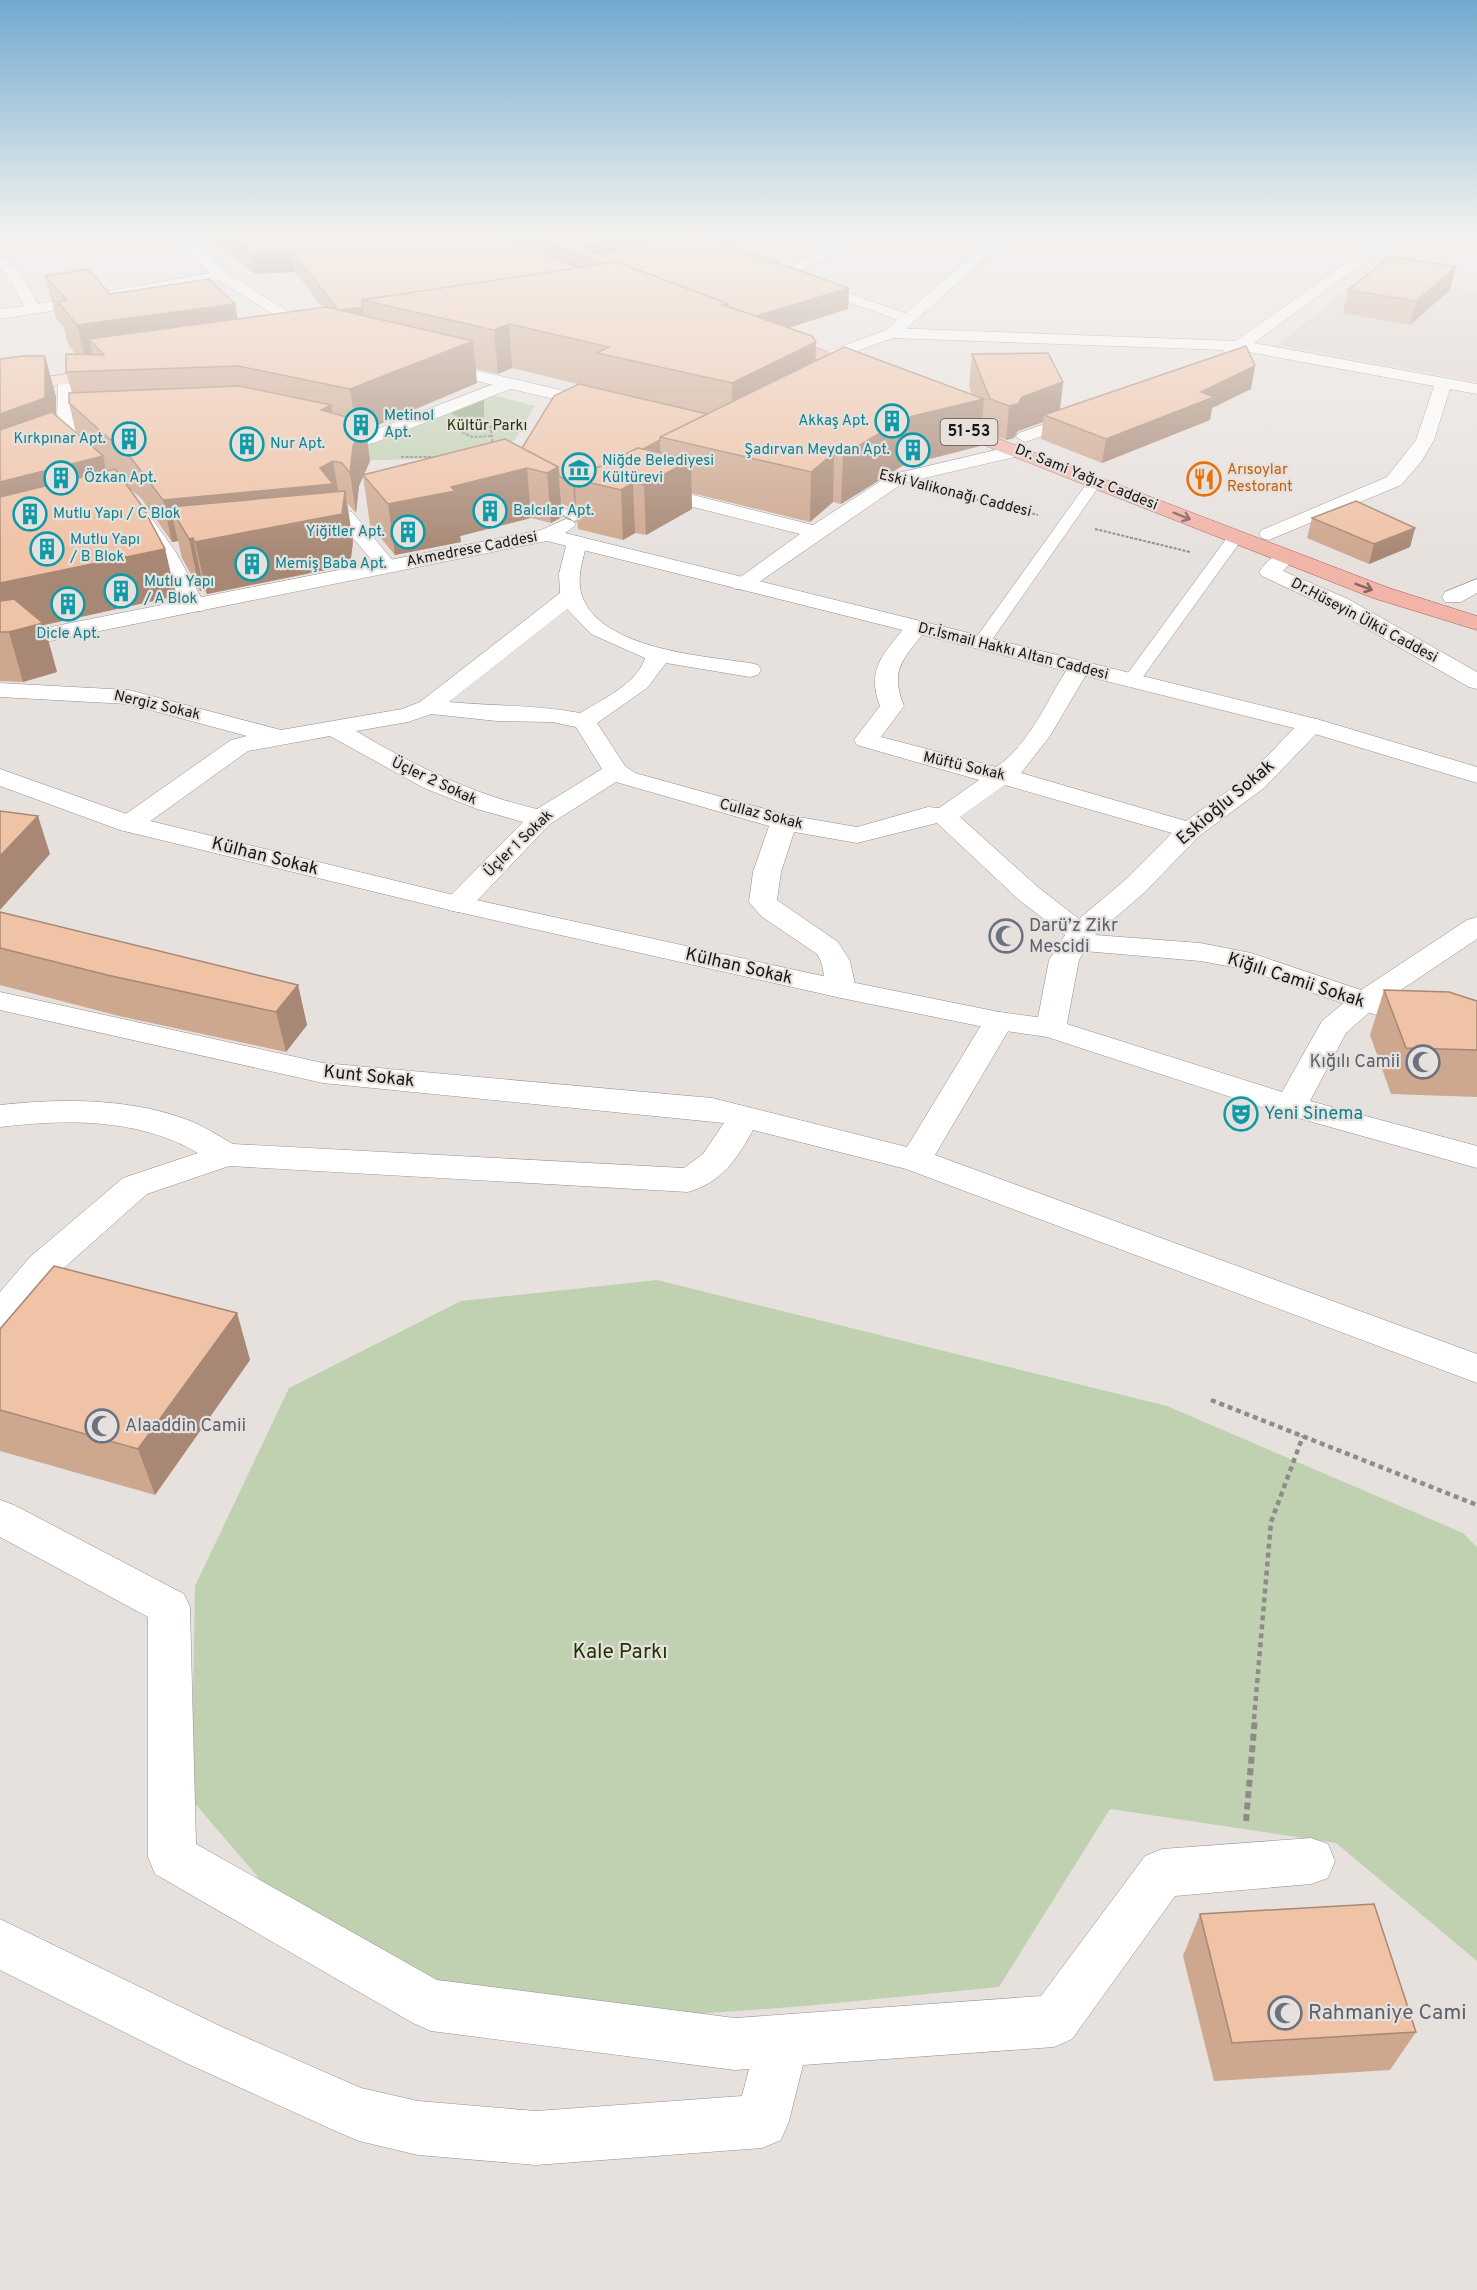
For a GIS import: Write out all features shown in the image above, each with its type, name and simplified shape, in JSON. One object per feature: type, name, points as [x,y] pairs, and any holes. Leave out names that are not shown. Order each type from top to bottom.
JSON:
[{"type":"main road","points":[[304,344],[315,343]]},
{"type":"main road","points":[[782,343],[824,365],[864,391]]},
{"type":"main road","points":[[824,365],[882,379]]},
{"type":"main road","points":[[0,389],[135,369]]},
{"type":"main road","name":"Dr. Sami Yağız Caddesi","points":[[937,402],[1095,482],[1381,593],[1477,623]]},
{"type":"main road","name":"Dr. Sami Yağız Caddesi","points":[[919,412],[1021,444],[1356,564]]},
{"type":"main road","points":[[1431,590],[1477,604]]},
{"type":"street","points":[[824,365],[871,343]]},
{"type":"street","points":[[1158,343],[1242,346],[1477,389]]},
{"type":"street","points":[[1213,362],[1246,343]]},
{"type":"street","points":[[418,362],[618,409]]},
{"type":"street","points":[[66,379],[66,424],[62,447],[83,460]]},
{"type":"street","points":[[302,429],[357,441],[381,434],[509,383]]},
{"type":"street","points":[[1269,534],[1394,481],[1414,458],[1425,440],[1443,383]]},
{"type":"street","points":[[742,585],[816,532],[897,479],[1021,444],[1098,410]]},
{"type":"street","points":[[66,424],[135,421]]},
{"type":"street","points":[[668,473],[634,490],[816,532]]},
{"type":"street","points":[[981,644],[1095,482]]},
{"type":"street","points":[[126,505],[165,551],[195,606]]},
{"type":"street","name":"Akmedrese Caddesi","points":[[0,644],[547,535],[598,508]]},
{"type":"street","points":[[339,509],[388,567]]},
{"type":"street","points":[[290,538],[358,532]]},
{"type":"street","name":"Dr.İsmail Hakkı Altan Caddesi","points":[[547,535],[1311,725],[1477,775]]},
{"type":"street","points":[[1131,681],[1235,538]]},
{"type":"street","points":[[577,542],[569,576],[571,595],[578,612],[596,627],[617,640],[657,655],[750,670]]},
{"type":"street","points":[[165,551],[188,549]]},
{"type":"street","name":"Dr.Hüseyin Ülkü Caddesi","points":[[1286,557],[1269,572],[1340,604],[1477,682]]},
{"type":"street","points":[[1453,597],[1477,585]]},
{"type":"street","points":[[129,824],[223,754],[240,745],[276,736],[408,715],[428,707],[571,595]]},
{"type":"street","name":"Müftü Sokak","points":[[916,628],[888,663],[883,678],[884,691],[892,706],[866,740],[977,772],[1004,776],[1190,830]]},
{"type":"street","points":[[584,722],[627,692],[655,668],[657,655]]},
{"type":"street","points":[[1077,938],[944,816],[1004,776],[1026,754],[1079,668]]},
{"type":"street","name":"Nergiz Sokak","points":[[0,690],[129,697],[276,736]]},
{"type":"street","points":[[428,707],[497,714],[552,715],[584,722],[616,771]]},
{"type":"street","name":"Eskioğlu Sokak","points":[[1051,1028],[1064,960],[1077,938],[1190,830],[1255,783],[1311,725]]},
{"type":"street","name":"Üçler 2 Sokak","points":[[333,728],[402,769],[460,796],[503,811],[541,818]]},
{"type":"street","name":"Üçler 1 Sokak","points":[[458,904],[541,818],[616,771]]},
{"type":"street","name":"Cullaz Sokak","points":[[616,771],[648,785],[784,822],[857,835],[873,833],[928,815],[944,816]]},
{"type":"street","name":"Külhan Sokak","points":[[0,777],[129,824],[458,904],[841,989],[999,1022],[1051,1028],[1291,1106],[1477,1157]]},
{"type":"street","points":[[784,822],[767,872],[763,902],[774,915],[826,948],[835,958],[841,989]]},
{"type":"street","points":[[1291,1106],[1333,1028],[1363,1002],[1477,926]]},
{"type":"street","name":"Kiğılı Camii Sokak","points":[[1077,938],[1200,952],[1251,963],[1477,1040]]},
{"type":"street","name":"Kunt Sokak","points":[[0,1001],[323,1073],[712,1109],[744,1116],[915,1160],[1477,1370]]},
{"type":"street","points":[[915,1160],[999,1022]]},
{"type":"street","points":[[0,1116],[44,1113],[123,1116],[174,1127],[227,1155]]},
{"type":"street","points":[[0,1316],[43,1266],[135,1186],[227,1155],[688,1180],[705,1174],[720,1159],[744,1116]]},
{"type":"street","points":[[0,1517],[169,1607],[172,1857],[431,2005],[735,2044],[1054,2021],[1162,1873],[1311,1861]]},
{"type":"street","points":[[0,1944],[204,2045],[359,2114],[418,2128],[536,2138],[762,2121],[783,2040]]},
{"type":"lane","points":[[494,459],[503,477],[578,519]]},
{"type":"path","points":[[481,394],[488,398],[494,459]]},
{"type":"path","points":[[381,434],[400,439],[397,458],[440,457]]},
{"type":"path","name":"Eski Valikonağı Caddesi","points":[[897,479],[1220,560]]},
{"type":"path","points":[[1211,1400],[1477,1505]]},
{"type":"path","points":[[1242,1867],[1271,1522],[1303,1436]]},
{"type":"shaded area","points":[[1281,343],[1477,343],[1477,382],[1278,345]]},
{"type":"green space","name":"Kültür Parkı","points":[[488,394],[535,406],[504,457],[338,461],[341,452]]},
{"type":"green space","points":[[484,400],[484,417],[461,419],[451,413]]},
{"type":"green space","name":"Kale Parkı","points":[[657,1280],[1167,1406],[1463,1533],[1477,1547],[1477,1961],[1336,1843],[1110,1809],[999,1987],[805,2006],[574,2023],[317,1946],[191,1799],[195,1586],[289,1388],[461,1301]]},
{"type":"building","points":[[93,343],[468,343],[350,389],[238,366],[66,372],[66,354],[104,355]]},
{"type":"building","points":[[591,343],[814,343],[732,383],[597,353],[609,347]]},
{"type":"building","points":[[1246,346],[1255,366],[1201,392],[1214,397],[1106,439],[1044,415]]},
{"type":"building","points":[[844,347],[984,399],[905,418],[843,455],[834,453],[811,472],[660,437]]},
{"type":"building","points":[[1048,353],[1063,382],[1022,397],[1018,404],[1009,406],[990,399],[972,354]]},
{"type":"building","points":[[45,356],[45,398],[0,414],[0,359]]},
{"type":"building","points":[[579,384],[707,414],[660,437],[660,440],[643,449],[638,448],[574,479],[573,484],[559,476],[558,467],[522,448],[554,396]]},
{"type":"building","points":[[239,386],[331,405],[321,410],[365,422],[353,446],[350,473],[342,463],[333,461],[320,468],[333,484],[163,500],[131,458],[69,403],[69,393]]},
{"type":"building","points":[[52,412],[103,456],[0,482],[0,430]]},
{"type":"building","points":[[505,439],[558,467],[547,473],[527,468],[451,487],[455,491],[388,504],[363,475]]},
{"type":"building","points":[[638,448],[691,460],[644,485],[633,483],[621,490],[574,479]]},
{"type":"building","points":[[115,469],[142,506],[165,549],[0,583],[0,497]]},
{"type":"building","points":[[345,491],[342,514],[195,542],[193,538],[189,539],[170,507]]},
{"type":"building","points":[[1356,501],[1415,528],[1374,544],[1312,518]]},
{"type":"building","points":[[14,599],[43,623],[9,632],[0,632],[0,601]]},
{"type":"building","points":[[0,811],[38,816],[0,856]]},
{"type":"building","points":[[0,912],[298,985],[276,1012],[107,975],[0,948]]},
{"type":"building","points":[[1384,990],[1449,992],[1477,1001],[1477,1050],[1406,1048]]},
{"type":"building","points":[[54,1266],[237,1313],[138,1449],[0,1410],[0,1329]]},
{"type":"building","points":[[1374,1904],[1416,2032],[1232,2043],[1200,1914]]},
{"type":"place","name":"Akkaş Apt.","points":[[892,421]]},
{"type":"place","name":"Metinol Apt.","points":[[361,425]]},
{"type":"place","name":"Kırkpınar Apt.","points":[[129,439]]},
{"type":"place","name":"Nur Apt.","points":[[247,444]]},
{"type":"place","name":"Şadırvan Meydan Apt.","points":[[913,450]]},
{"type":"place","name":"Niğde Belediyesi Kültürevi","points":[[579,470]]},
{"type":"place","name":"Özkan Apt.","points":[[61,478]]},
{"type":"place","name":"Arısoylar Restorant","points":[[1204,479]]},
{"type":"place","name":"Balcılar Apt.","points":[[490,511]]},
{"type":"place","name":"Mutlu Yapı / C Blok","points":[[30,514]]},
{"type":"place","name":"Yiğitler Apt.","points":[[408,532]]},
{"type":"place","name":"Mutlu Yapı / B Blok","points":[[47,549]]},
{"type":"place","name":"Memiş Baba Apt.","points":[[252,564]]},
{"type":"place","name":"Mutlu Yapı / A Blok","points":[[121,591]]},
{"type":"place","name":"Dicle Apt.","points":[[68,604]]},
{"type":"place","name":"Darü’z Zikr Mescidi","points":[[1006,936]]},
{"type":"place","name":"Kığılı Camii","points":[[1423,1062]]},
{"type":"place","name":"Yeni Sinema","points":[[1241,1114]]},
{"type":"place","name":"Alaaddin Camii","points":[[102,1426]]},
{"type":"place","name":"Rahmaniye Cami","points":[[1285,2013]]}]
